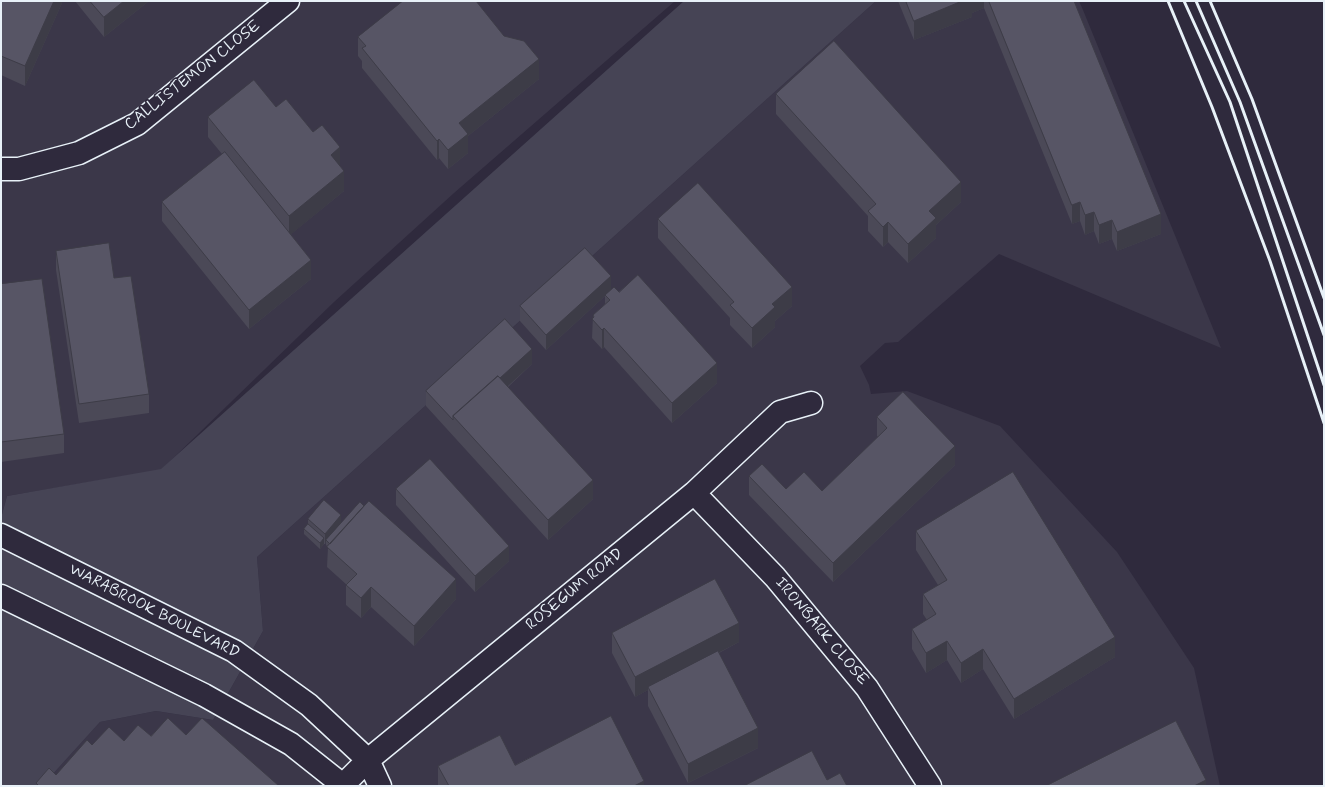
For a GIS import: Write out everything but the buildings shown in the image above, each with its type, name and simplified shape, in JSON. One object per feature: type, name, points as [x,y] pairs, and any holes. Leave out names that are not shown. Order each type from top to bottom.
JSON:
[{"type":"street","name":"CALLISTEMON CLOSE","points":[[1,169],[19,169],[79,153],[137,124],[288,1]]},
{"type":"street","name":"ROSEGUM ROAD","points":[[344,786],[368,760],[694,493],[780,412],[811,403]]},
{"type":"street","name":"IRONBARK CLOSE","points":[[694,493],[775,577],[867,688],[930,786]]},
{"type":"street","name":"WARABROOK BOULEVARD","points":[[1,535],[234,651],[308,705],[368,760],[380,786]]},
{"type":"street","points":[[1,596],[204,695],[291,744],[344,786]]},
{"type":"shaded area","points":[[1,1],[675,1],[454,193],[334,302],[161,470],[7,496],[1,518]]},
{"type":"shaded area","points":[[684,1],[876,1],[257,557],[263,631],[213,720],[156,711],[100,722],[42,786],[1,786],[1,518],[7,496],[161,469]]},
{"type":"shaded area","points":[[876,1],[1079,1],[1083,10],[1221,348],[999,254],[898,342],[885,343],[860,366],[869,385],[871,394],[907,391],[1000,426],[1117,552],[1194,668],[1220,786],[42,786],[100,722],[156,711],[213,720],[263,631],[257,557]]},
{"type":"railway","points":[[1168,1],[1212,107],[1270,261],[1324,423]]},
{"type":"railway","points":[[1184,1],[1230,102],[1324,385]]},
{"type":"railway","points":[[1196,1],[1240,102],[1324,335]]},
{"type":"railway","points":[[1210,1],[1252,99],[1324,298]]}]
